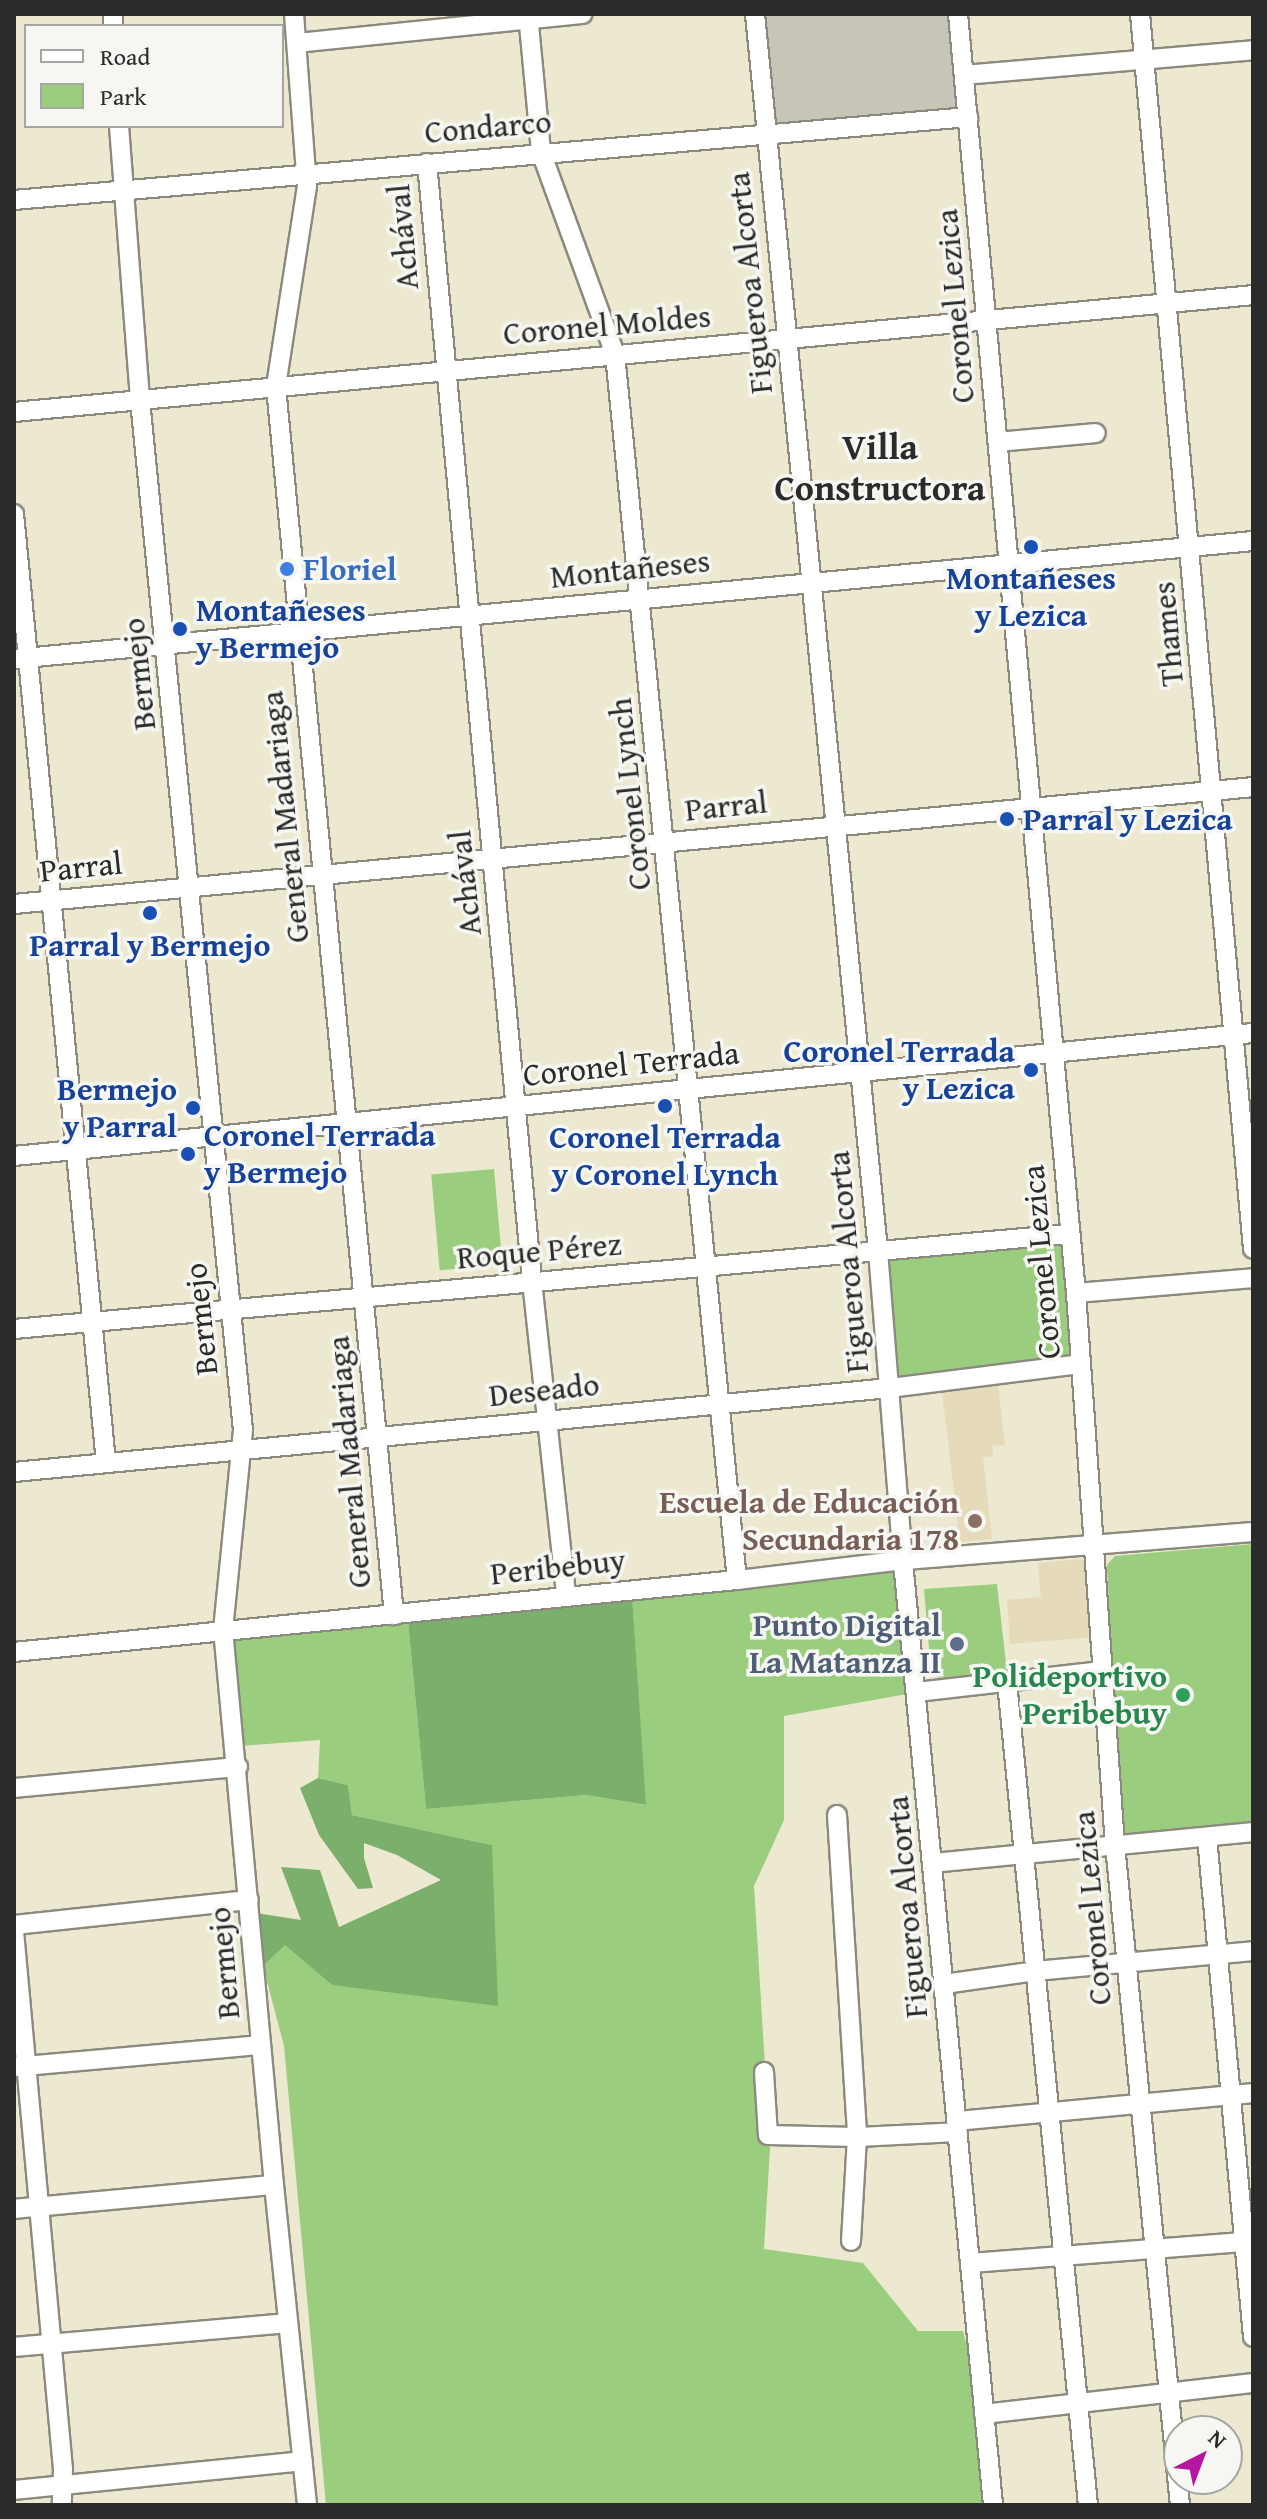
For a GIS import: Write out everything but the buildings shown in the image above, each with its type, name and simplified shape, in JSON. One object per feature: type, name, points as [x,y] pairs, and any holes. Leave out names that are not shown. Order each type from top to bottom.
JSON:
[{"type":"street","name":"General Madariaga","points":[[294,14],[307,174],[276,387],[297,631],[394,1615]]},
{"type":"street","points":[[297,43],[528,17],[583,14]]},
{"type":"street","name":"Figueroa Alcorta","points":[[755,14],[878,1251],[993,2505]]},
{"type":"street","name":"Coronel Lezica","points":[[958,14],[1076,1293],[1115,1845],[1180,2505]]},
{"type":"street","name":"Thames","points":[[1140,14],[1253,1249]]},
{"type":"street","name":"Coronel Lynch","points":[[528,17],[541,152],[615,354],[666,842],[687,1089],[737,1580]]},
{"type":"street","points":[[964,75],[1253,50]]},
{"type":"street","name":"Condarco","points":[[14,200],[968,117]]},
{"type":"street","name":"Bermejo","points":[[119,128],[140,400],[191,888],[242,1450],[223,1629],[307,2505]]},
{"type":"street","name":"Achával","points":[[427,163],[532,1281],[566,1596]]},
{"type":"street","name":"Coronel Moldes","points":[[14,412],[1253,295]]},
{"type":"street","points":[[998,442],[1096,433]]},
{"type":"street","points":[[14,514],[22,659],[53,900],[106,1462]]},
{"type":"street","name":"Montañeses","points":[[22,659],[641,597],[1253,541]]},
{"type":"street","name":"Parral","points":[[14,904],[1253,787]]},
{"type":"street","name":"Coronel Terrada","points":[[14,1156],[1253,1033]]},
{"type":"street","name":"Roque Pérez","points":[[14,1329],[363,1295],[1069,1234]]},
{"type":"street","points":[[1076,1293],[1253,1278]]},
{"type":"street","name":"Deseado","points":[[14,1472],[890,1388],[1080,1364]]},
{"type":"street","name":"Peribebuy","points":[[14,1652],[737,1580],[905,1560],[1253,1532]]},
{"type":"street","points":[[917,1692],[1102,1671]]},
{"type":"street","points":[[1007,1682],[1088,2505]]},
{"type":"street","points":[[14,1788],[238,1767]]},
{"type":"street","points":[[837,1815],[857,2137],[851,2241]]},
{"type":"street","points":[[932,1863],[1253,1832]]},
{"type":"street","points":[[1207,1837],[1249,2241],[1253,2337]]},
{"type":"street","points":[[14,1925],[249,1900]]},
{"type":"street","points":[[14,1931],[20,2066],[39,2207],[64,2485],[62,2505]]},
{"type":"street","points":[[944,1984],[1035,1971],[1253,1951]]},
{"type":"street","points":[[20,2066],[261,2045]]},
{"type":"street","points":[[764,2072],[768,2135],[857,2137],[957,2127],[1050,2110],[1253,2093]]},
{"type":"street","points":[[14,2209],[274,2185]]},
{"type":"street","points":[[970,2263],[1249,2241]]},
{"type":"street","points":[[14,2347],[288,2323]]},
{"type":"street","points":[[984,2414],[1253,2383]]},
{"type":"street","points":[[14,2490],[303,2461]]},
{"type":"shaded area","points":[[759,14],[952,14],[959,103],[952,110],[774,122]]},
{"type":"shaded area","points":[[998,1385],[1005,1445],[992,1446],[993,1456],[983,1457],[992,1539],[960,1542],[942,1391]]},
{"type":"shaded area","points":[[1081,1559],[1088,1564],[1095,1637],[1010,1644],[1007,1600],[1041,1597],[1038,1563]]},
{"type":"green space","points":[[494,1169],[502,1265],[440,1270],[431,1174]]},
{"type":"green space","points":[[1065,1239],[1076,1361],[899,1376],[889,1254]]},
{"type":"green space","name":"Polideportivo Peribebuy","points":[[1253,1544],[1253,1825],[1126,1837],[1119,1831],[1107,1565],[1115,1556]]},
{"type":"green space","points":[[895,1571],[907,1694],[784,1716],[784,1820],[754,1886],[770,2148],[764,2249],[863,2263],[918,2331],[963,2331],[984,2414],[993,2505],[326,2505],[284,2046],[263,1966],[285,1944],[332,1985],[492,1845],[352,1815],[348,1785],[318,1778],[320,1740],[241,1746],[233,1635],[408,1622],[426,1809],[586,1795],[645,1805],[632,1594]]},
{"type":"green space","points":[[997,1584],[1007,1672],[939,1678],[931,1672],[924,1589]]},
{"type":"green space","points":[[632,1594],[646,1805],[586,1795],[426,1809],[408,1622]]},
{"type":"green space","points":[[318,1778],[348,1785],[352,1815],[492,1845],[498,2006],[332,1985],[285,1945],[263,1966],[256,1913],[301,1920],[281,1867],[320,1870],[339,1927],[441,1880],[397,1855],[364,1843],[364,1858],[373,1888],[358,1889],[319,1835],[300,1788]]},
{"type":"place","name":"Montañeses y Lezica","points":[[1031,547]]},
{"type":"place","name":"Floriel","points":[[287,569]]},
{"type":"place","name":"Montañeses y Bermejo","points":[[180,629]]},
{"type":"place","name":"Parral y Lezica","points":[[1007,819]]},
{"type":"place","name":"Parral y Bermejo","points":[[150,913]]},
{"type":"place","name":"Coronel Terrada y Lezica","points":[[1031,1070]]},
{"type":"place","name":"Coronel Terrada y Coronel Lynch","points":[[665,1106]]},
{"type":"place","name":"Bermejo y Parral","points":[[193,1108]]},
{"type":"place","name":"Coronel Terrada y Bermejo","points":[[188,1154]]},
{"type":"place","name":"Escuela de Educación Secundaria 178","points":[[975,1521]]},
{"type":"place","name":"Punto Digital La Matanza II","points":[[957,1644]]},
{"type":"place","name":"Polideportivo Peribebuy","points":[[1183,1695]]},
{"type":"district","name":"Villa Constructora","points":[[880,466]]}]
